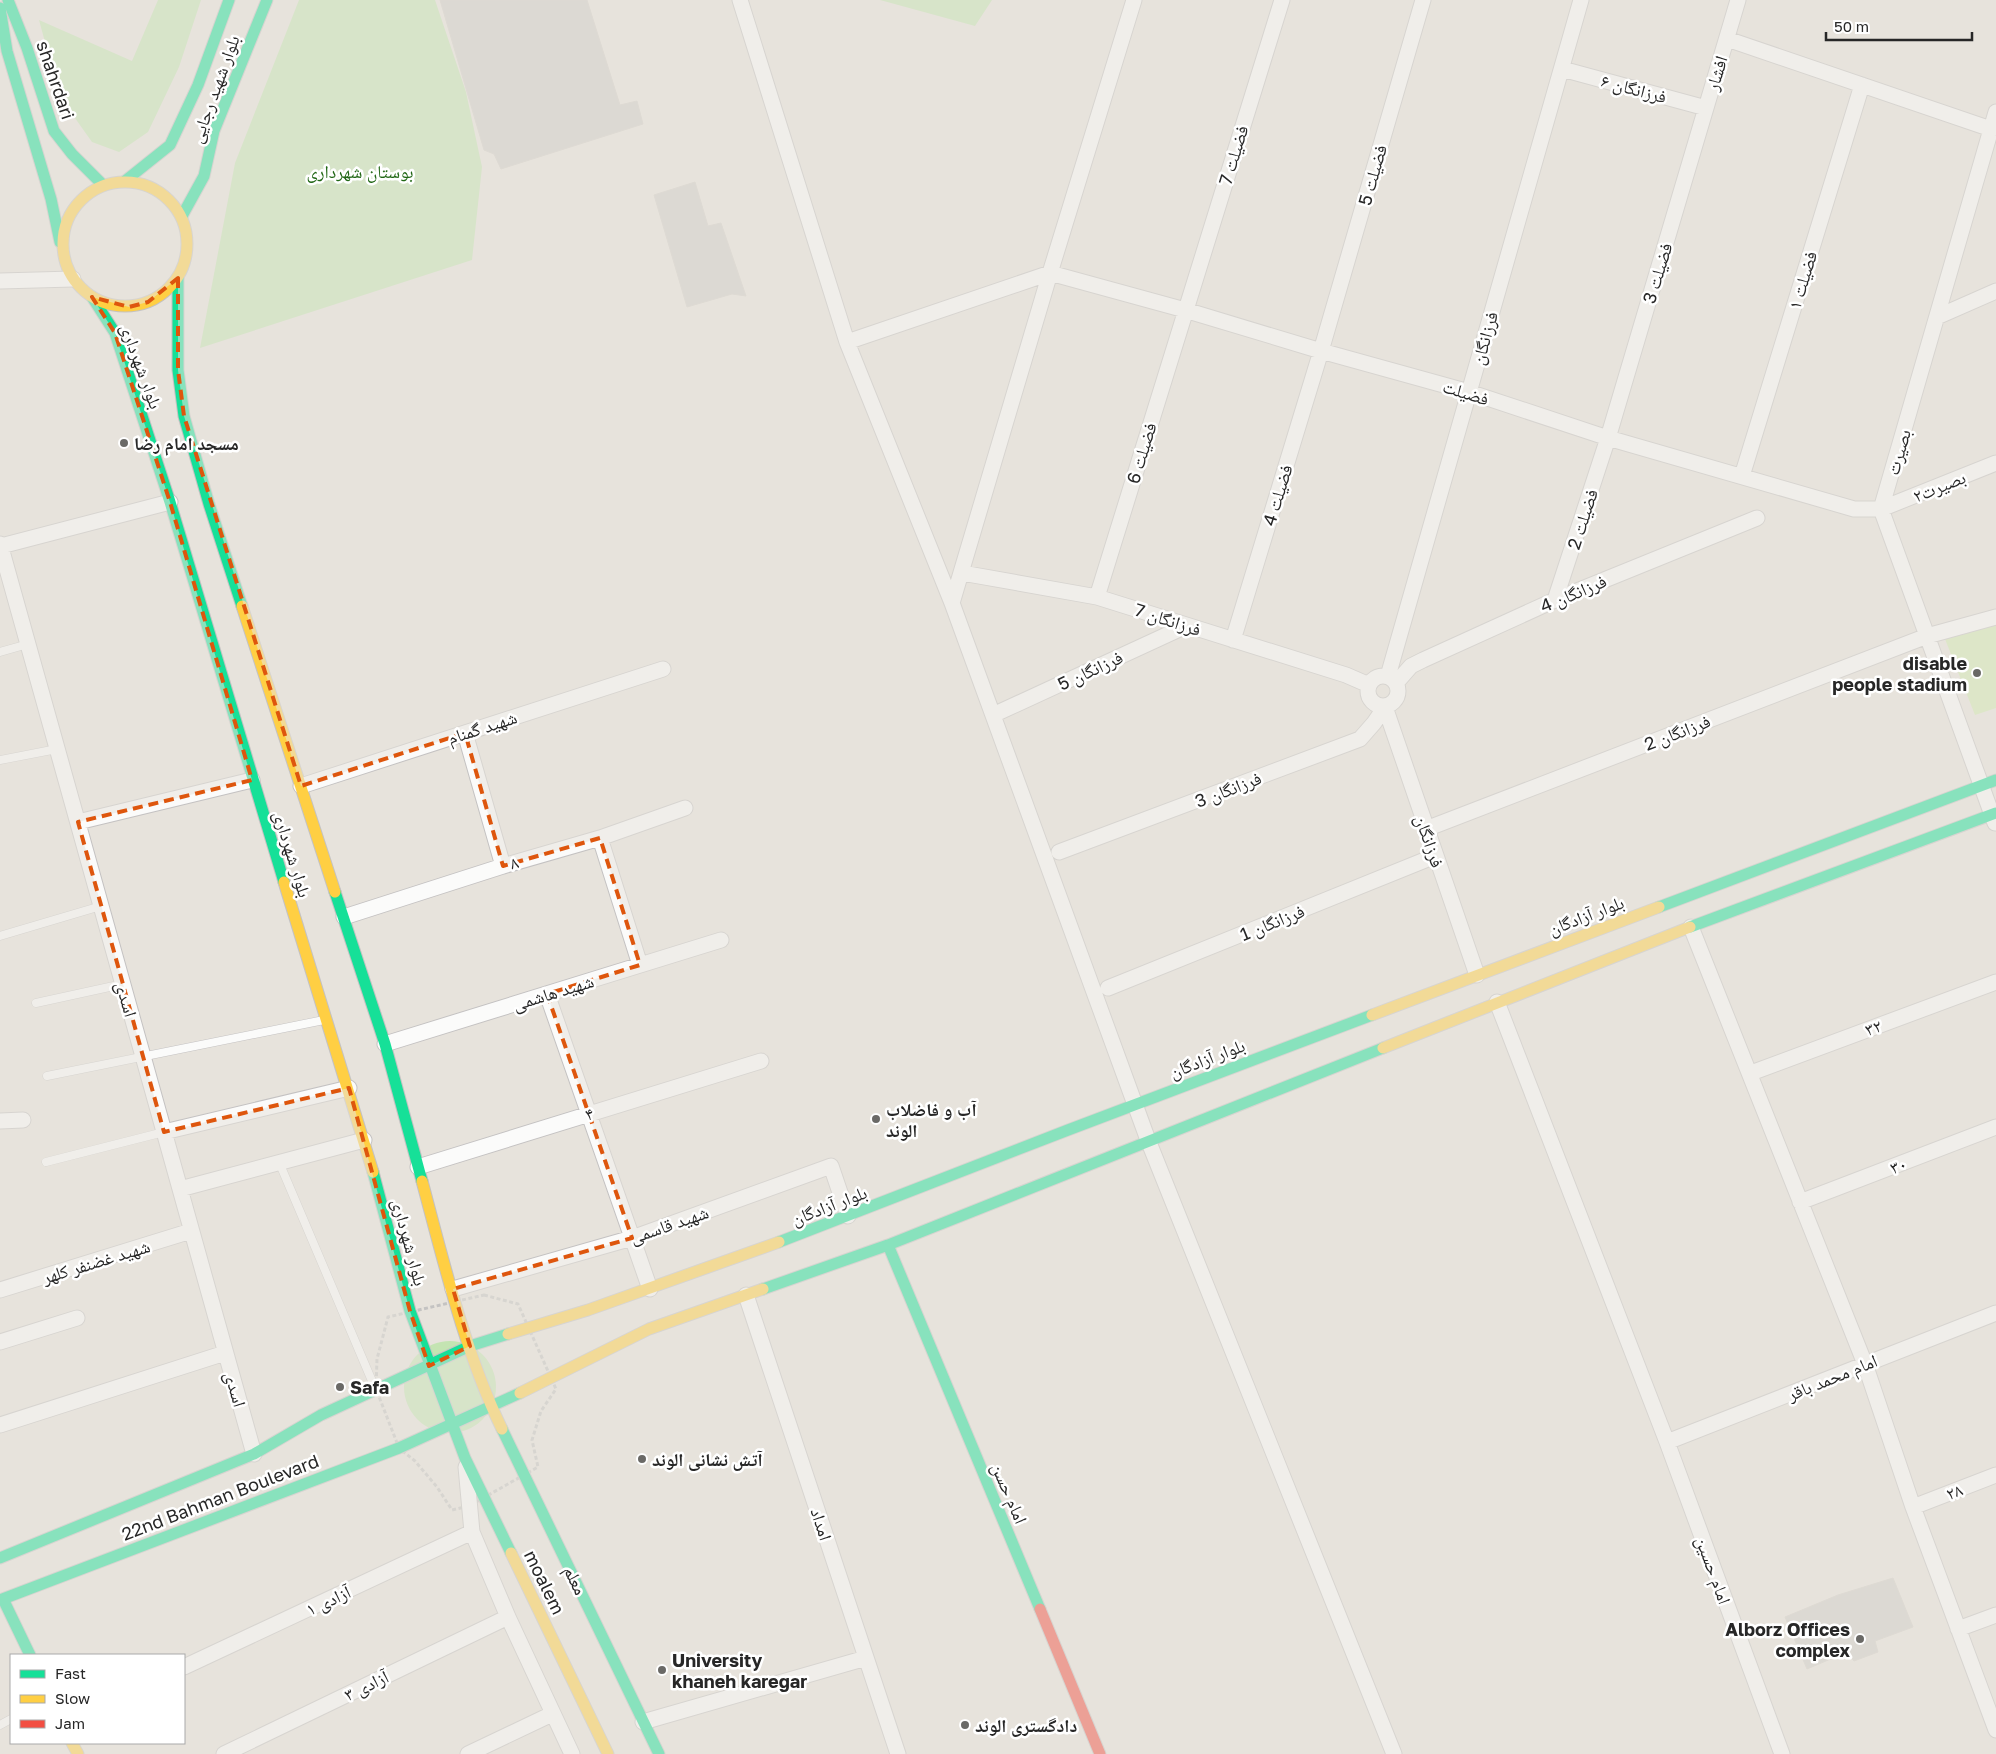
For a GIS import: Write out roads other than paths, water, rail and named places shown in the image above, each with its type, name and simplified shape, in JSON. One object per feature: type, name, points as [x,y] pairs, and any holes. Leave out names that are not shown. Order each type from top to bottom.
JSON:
[{"type":"street","name":"shahrdari","points":[[8,0],[27,48],[54,131],[72,154],[103,185]]},
{"type":"street","name":"بلوار شهید رجایی","points":[[125,181],[170,146],[198,85],[229,0]]},
{"type":"street","name":"بلوار شهید رجایی","points":[[182,216],[204,176],[214,131],[267,0]]},
{"type":"street","points":[[740,0],[847,342],[952,603],[1134,1104],[1394,1754]]},
{"type":"street","points":[[952,603],[1134,0]]},
{"type":"street","name":"فضیلت 7","points":[[1185,310],[1282,0]]},
{"type":"street","name":"فضیلت 5","points":[[1321,351],[1422,0]]},
{"type":"street","name":"فرزانگان","points":[[1392,679],[1469,392],[1580,0]]},
{"type":"street","name":"افشار","points":[[1706,108],[1738,0]]},
{"type":"street","points":[[0,8],[7,51],[51,198],[64,258],[73,279],[92,297],[110,305],[129,306],[148,302],[165,292],[178,278],[186,258],[188,237],[182,216],[168,198],[148,185],[125,181],[103,185],[84,196],[70,214],[63,236],[64,258]]},
{"type":"street","points":[[1727,38],[1993,129]]},
{"type":"street","name":"فرزانگان ۶","points":[[1562,69],[1706,108]]},
{"type":"street","name":"فضیلت ۱","points":[[1742,476],[1862,85]]},
{"type":"street","name":"فضیلت 3","points":[[1608,438],[1706,108]]},
{"type":"street","name":"بصیرت","points":[[1881,509],[1993,129],[1996,112]]},
{"type":"street","points":[[847,342],[1050,274]]},
{"type":"street","name":"فضیلت","points":[[1050,274],[1185,310],[1321,351],[1469,392],[1608,438],[1854,509],[1881,509]]},
{"type":"street","name":"بلوار شهرداری","points":[[178,278],[178,370],[184,416],[209,504],[385,1044],[453,1289],[491,1406]]},
{"type":"street","points":[[0,281],[73,279]]},
{"type":"street","points":[[1937,317],[1996,292]]},
{"type":"street","name":"بلوار شهرداری","points":[[92,297],[115,333],[170,502],[325,1020],[349,1088],[410,1311],[451,1425]]},
{"type":"street","name":"فضیلت 6","points":[[1097,597],[1185,310]]},
{"type":"street","name":"فضیلت 4","points":[[1233,640],[1321,351]]},
{"type":"street","name":"فضیلت 2","points":[[1555,600],[1608,438]]},
{"type":"street","name":"بصیرت۲","points":[[1881,509],[1996,463]]},
{"type":"street","points":[[0,545],[170,502]]},
{"type":"street","points":[[451,1425],[552,1378],[649,1329],[888,1245],[1497,1002],[1691,927],[1995,817],[1881,509]]},
{"type":"street","name":"فرزانگان 4","points":[[1392,679],[1411,666],[1555,600],[1757,518]]},
{"type":"street","name":"اسدی","points":[[0,545],[4,572],[28,644],[254,1454]]},
{"type":"street","name":"فرزانگان 7","points":[[962,573],[1097,597],[1346,675],[1369,685]]},
{"type":"street","name":"فرزانگان 2","points":[[1426,829],[1927,636],[1996,617]]},
{"type":"street","name":"فرزانگان 5","points":[[993,715],[1186,626]]},
{"type":"street","name":"شهید گمنام","points":[[301,786],[663,669]]},
{"type":"street","points":[[1376,677],[1392,679],[1399,692],[1395,703],[1385,707],[1374,705],[1368,696],[1369,685],[1376,677]]},
{"type":"street","name":"فرزانگان","points":[[1385,707],[1477,975]]},
{"type":"street","name":"فرزانگان 3","points":[[1059,852],[1360,739],[1385,707]]},
{"type":"street","points":[[465,732],[503,866]]},
{"type":"street","points":[[78,822],[252,780]]},
{"type":"street","name":"بلوار آزادگان","points":[[430,1366],[470,1346],[650,1289],[797,1236],[1134,1104],[1996,780]]},
{"type":"street","name":"۸","points":[[344,918],[503,866],[600,838],[685,808]]},
{"type":"street","points":[[600,838],[640,965]]},
{"type":"street","name":"فرزانگان 1","points":[[1108,988],[1435,856]]},
{"type":"street","points":[[1691,927],[1865,1364],[1913,1507],[1996,1730]]},
{"type":"street","name":"شهید هاشمی","points":[[385,1044],[722,940]]},
{"type":"street","name":"۳۲","points":[[1750,1073],[1996,982]]},
{"type":"street","points":[[547,994],[650,1289]]},
{"type":"street","name":"امام حسین","points":[[1497,1002],[1667,1442],[1782,1754]]},
{"type":"street","name":"۴","points":[[418,1167],[761,1061]]},
{"type":"street","points":[[164,1132],[349,1088]]},
{"type":"street","points":[[0,1121],[23,1120]]},
{"type":"street","name":"۳۰","points":[[1800,1202],[1996,1128]]},
{"type":"street","points":[[180,1189],[364,1140]]},
{"type":"street","name":"شهید قاسمی","points":[[453,1289],[632,1238],[831,1166],[848,1216]]},
{"type":"street","name":"شهید غضنفر کلهر","points":[[0,1290],[191,1231]]},
{"type":"street","name":"امام حسن","points":[[888,1245],[1100,1754]]},
{"type":"street","name":"امداد","points":[[746,1294],[898,1754]]},
{"type":"street","name":"امام محمد باقر","points":[[1667,1442],[1996,1313]]},
{"type":"street","points":[[0,1342],[77,1318]]},
{"type":"street","points":[[0,1425],[225,1353]]},
{"type":"street","name":"22nd Bahman Boulevard","points":[[0,1558],[254,1454],[321,1415],[430,1366]]},
{"type":"street","name":"معلم","points":[[491,1406],[659,1754]]},
{"type":"street","name":"22nd Bahman Boulevard","points":[[2,1599],[399,1448],[451,1425]]},
{"type":"street","name":"moalem","points":[[451,1425],[465,1458],[608,1754]]},
{"type":"street","points":[[465,1458],[472,1532],[508,1617],[572,1754]]},
{"type":"street","name":"۲۸","points":[[1913,1507],[1996,1475]]},
{"type":"street","name":"آزادی ۱","points":[[185,1667],[472,1532]]},
{"type":"street","points":[[2,1599],[30,1654]]},
{"type":"street","points":[[1958,1629],[1996,1615]]},
{"type":"street","name":"آزادی ۳","points":[[224,1754],[508,1617]]},
{"type":"street","points":[[644,1722],[866,1658]]},
{"type":"street","points":[[468,1754],[552,1714]]},
{"type":"lane","points":[[0,652],[28,644]]},
{"type":"lane","points":[[0,760],[57,750]]},
{"type":"lane","points":[[0,936],[101,906]]},
{"type":"lane","points":[[36,1003],[122,984]]},
{"type":"lane","points":[[46,1076],[325,1020]]},
{"type":"lane","points":[[46,1162],[164,1132]]},
{"type":"lane","points":[[279,1162],[376,1389]]},
{"type":"place","name":"مسجد امام رضا","points":[[124,443]]},
{"type":"place","name":"disable people stadium","points":[[1977,673]]},
{"type":"place","name":"آب و فاضلاب الوند","points":[[876,1119]]},
{"type":"place","name":"Safa","points":[[340,1387]]},
{"type":"place","name":"آتش نشانی الوند","points":[[642,1459]]},
{"type":"place","name":"Alborz Offices complex","points":[[1860,1639]]},
{"type":"place","name":"University khaneh karegar","points":[[662,1670]]},
{"type":"place","name":"دادگستری الوند","points":[[965,1725]]},
{"type":"park label","name":"بوستان شهرداری","points":[[360,171]]}]
